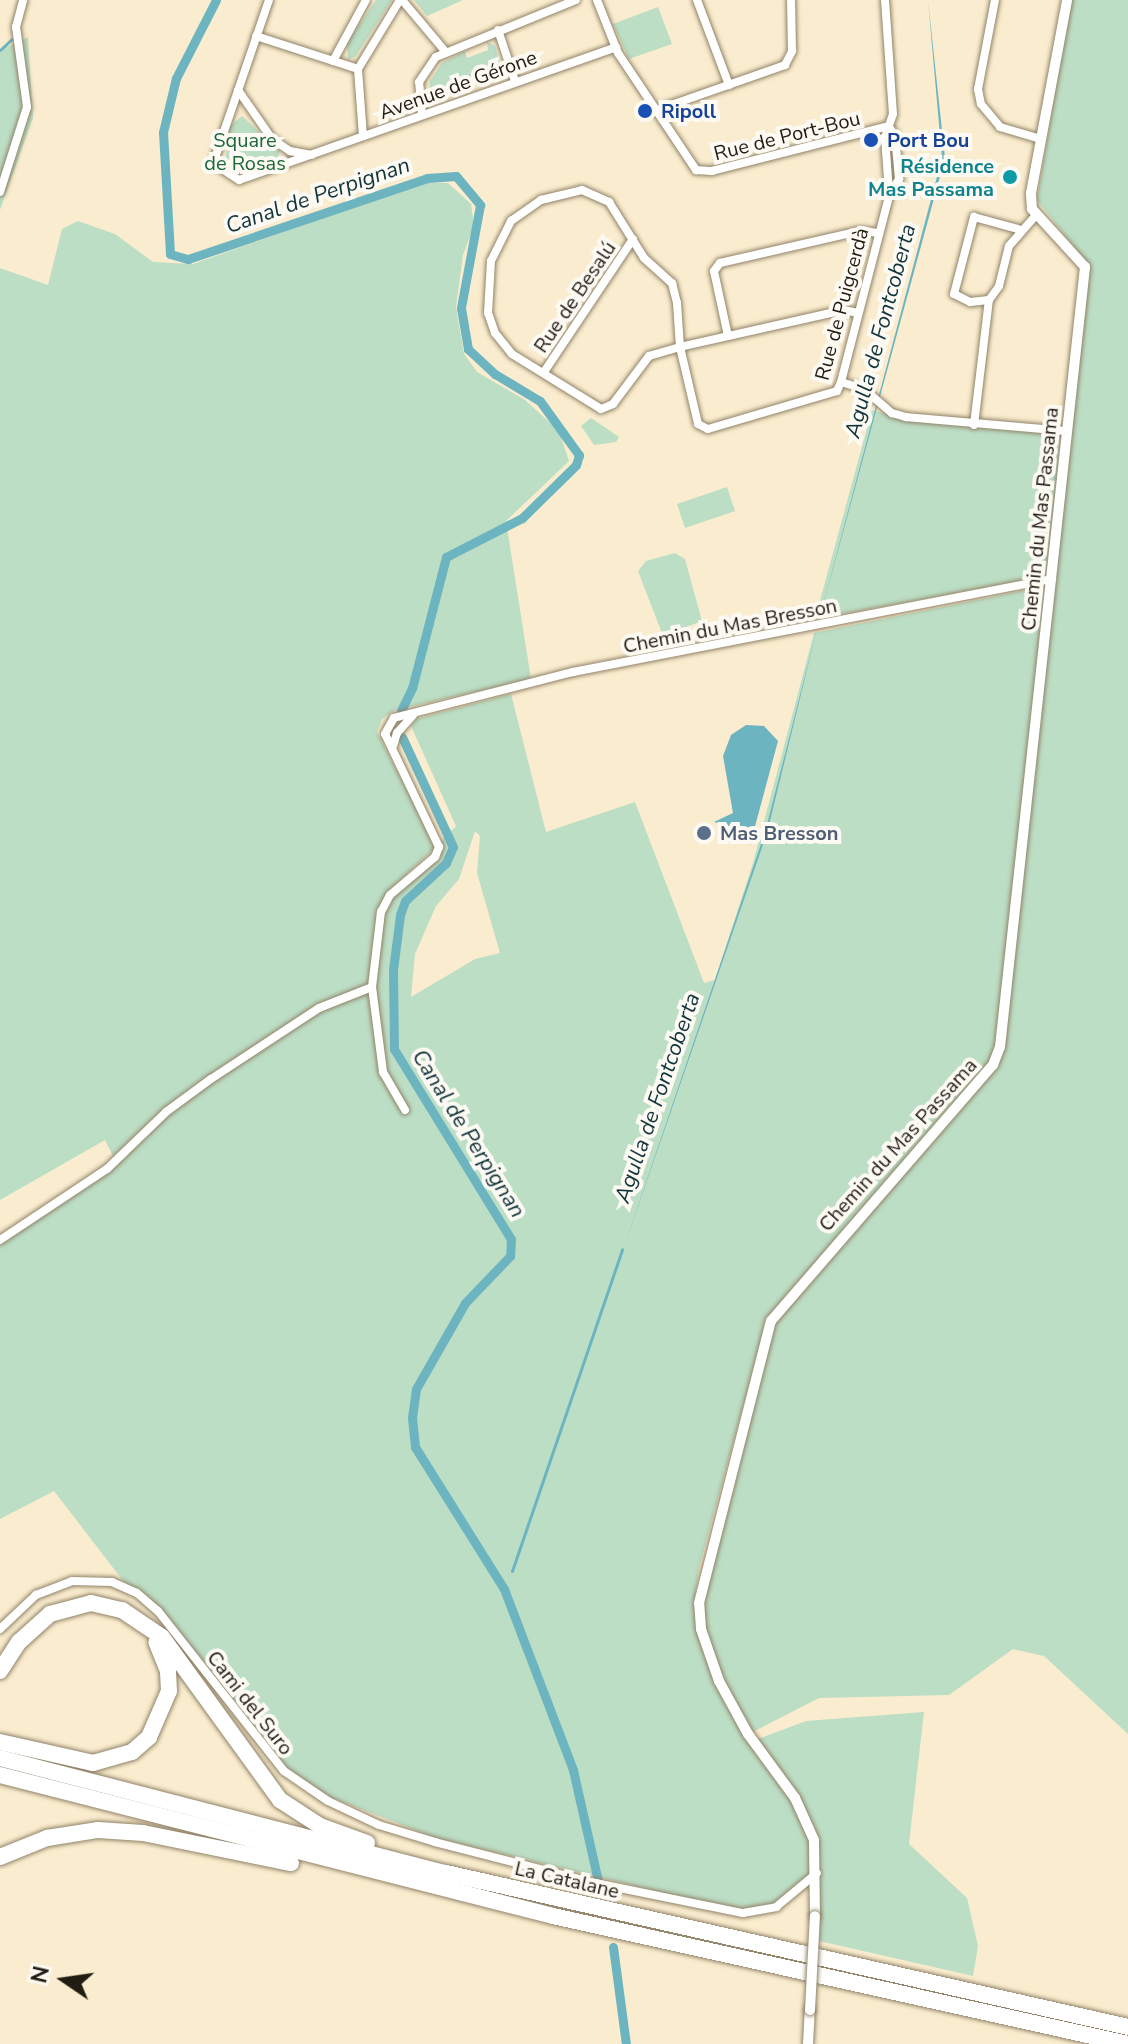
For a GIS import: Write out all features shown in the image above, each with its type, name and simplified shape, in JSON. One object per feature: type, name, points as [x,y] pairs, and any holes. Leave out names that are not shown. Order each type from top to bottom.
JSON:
[{"type":"highway","points":[[0,1671],[34,1626],[73,1606],[109,1606],[141,1621],[162,1637],[280,1800],[320,1826],[417,1856],[446,1873]]},
{"type":"highway","points":[[0,1742],[93,1763],[132,1752],[149,1737],[169,1691],[159,1647],[141,1621]]},
{"type":"highway","name":"La Catalane","points":[[0,1758],[446,1873],[1128,2027]]},
{"type":"highway","name":"La Catalane","points":[[0,1775],[355,1869],[1128,2044]]},
{"type":"highway","points":[[0,1857],[47,1838],[98,1830],[143,1833],[321,1870],[355,1869]]},
{"type":"street","points":[[0,192],[27,107],[16,27],[16,10],[23,0]]},
{"type":"street","name":"Avenue de Gérone","points":[[269,0],[215,158],[231,178],[247,180],[616,47]]},
{"type":"street","points":[[333,61],[366,0]]},
{"type":"street","points":[[363,136],[358,69],[401,0],[445,51]]},
{"type":"street","points":[[422,115],[419,82],[445,51],[576,0]]},
{"type":"street","name":"Rue de Port-Bou","points":[[597,0],[616,47],[654,111],[688,163],[702,172],[888,126]]},
{"type":"street","points":[[697,0],[729,85]]},
{"type":"street","points":[[654,111],[785,65],[792,51],[791,0]]},
{"type":"street","name":"Rue de Port-Bou","points":[[885,0],[893,114],[888,126]]},
{"type":"street","points":[[995,0],[978,89],[981,104],[1000,127],[1041,139]]},
{"type":"street","points":[[974,425],[989,300],[1018,229],[1037,214],[1031,193],[1067,0]]},
{"type":"street","points":[[498,30],[515,81]]},
{"type":"street","points":[[256,36],[358,69]]},
{"type":"street","points":[[238,90],[272,139],[290,151],[313,155]]},
{"type":"street","name":"Rue de Port-Bou","points":[[888,126],[895,135],[899,179],[890,193]]},
{"type":"street","points":[[680,347],[672,283],[644,258],[609,202],[582,190],[528,206],[505,228],[491,261],[488,313],[501,343],[601,409],[613,404],[649,356],[844,310],[858,313]]},
{"type":"street","name":"Rue de Puigcerdà","points":[[680,347],[702,428],[830,396],[841,382],[890,193]]},
{"type":"street","name":"Chemin du Mas Passama","points":[[808,2044],[818,1873],[814,1840],[795,1798],[748,1734],[719,1681],[701,1629],[704,1569],[771,1321],[993,1065],[1000,1047],[1085,267],[1037,214]]},
{"type":"street","points":[[989,300],[970,302],[954,294],[974,217],[1018,229]]},
{"type":"street","points":[[728,336],[714,271],[720,263],[860,231],[878,233]]},
{"type":"street","name":"Rue de Besalú","points":[[544,372],[633,239]]},
{"type":"street","points":[[841,382],[873,396],[881,405],[906,417],[1067,431]]},
{"type":"street","name":"Chemin du Mas Bresson","points":[[393,746],[385,734],[388,721],[573,672],[1052,579]]},
{"type":"street","points":[[405,1110],[383,1072],[372,987],[381,912],[390,895],[435,857],[439,847],[393,746],[397,733],[416,712]]},
{"type":"street","points":[[0,1240],[107,1169],[166,1112],[211,1079],[319,1008],[372,987]]},
{"type":"street","name":"Cami del Suro","points":[[0,1629],[36,1595],[72,1581],[112,1582],[137,1593],[158,1611],[284,1771],[328,1801],[435,1842],[599,1883],[743,1913],[776,1907],[818,1873]]},
{"type":"green space","points":[[376,0],[392,0],[355,57],[348,59],[347,43]]},
{"type":"green space","points":[[414,0],[463,0],[427,16]]},
{"type":"green space","points":[[1071,0],[1128,0],[1128,1734],[1044,1656],[1013,1649],[949,1695],[819,1698],[753,1732],[723,1679],[706,1628],[704,1603],[775,1323],[997,1068],[1004,1049],[1090,267],[1037,200]]},
{"type":"green space","points":[[658,7],[672,44],[629,59],[613,24]]},
{"type":"green space","points":[[28,37],[33,118],[0,210],[0,50]]},
{"type":"green space","points":[[487,42],[495,46],[504,78],[437,97],[437,104],[428,101],[430,81],[442,63],[465,51],[467,58],[488,50]]},
{"type":"green space","name":"Square de Rosas","points":[[242,116],[280,151],[276,164],[240,175],[225,163],[230,126]]},
{"type":"green space","points":[[426,182],[448,183],[471,204],[474,226],[463,255],[456,307],[464,354],[477,372],[525,400],[559,431],[569,461],[506,521],[531,679],[395,710],[382,719],[377,732],[436,847],[387,892],[377,911],[369,984],[317,1005],[209,1076],[163,1109],[113,1156],[105,1140],[0,1200],[0,268],[48,285],[62,229],[78,221],[115,234],[153,262],[193,264]]},
{"type":"green space","points":[[872,410],[911,421],[1061,435],[1047,576],[815,619]]},
{"type":"green space","points":[[591,418],[619,437],[616,442],[594,445],[581,426]]},
{"type":"green space","points":[[727,487],[735,511],[685,528],[677,504]]},
{"type":"green space","points":[[675,553],[685,559],[702,621],[663,636],[638,571],[646,561]]},
{"type":"green space","points":[[1046,586],[995,1046],[989,1063],[767,1318],[699,1568],[694,1603],[714,1683],[791,1800],[809,1841],[813,1873],[775,1904],[743,1909],[710,1904],[436,1838],[330,1797],[287,1768],[161,1608],[124,1582],[54,1491],[0,1519],[0,1245],[109,1172],[168,1115],[213,1082],[320,1012],[376,990],[384,913],[393,897],[439,859],[442,840],[456,826],[411,726],[416,719],[511,694],[546,832],[635,802],[704,983],[715,980],[753,863],[814,633]],"holes":[[[475,831],[480,836],[477,873],[500,953],[475,959],[411,997],[415,954],[436,906],[459,879]]]},
{"type":"green space","points":[[924,1712],[909,1844],[967,1898],[978,1946],[973,1976],[819,1941],[818,1839],[758,1739],[806,1721]]},
{"type":"water","points":[[928,0],[945,158],[818,624],[942,158]]},
{"type":"water","points":[[818,625],[767,833],[622,1253],[765,832]]},
{"type":"water","points":[[746,725],[764,726],[778,741],[750,845],[739,829],[714,822],[733,813],[723,756],[731,735]]},
{"type":"waterway","name":"Canal de Perpignan","points":[[216,0],[176,78],[163,132],[170,254],[188,259],[427,178],[456,176],[480,205],[461,308],[468,349],[495,374],[540,401],[579,455],[576,465],[522,518],[446,557],[412,688],[401,711]]},
{"type":"waterway","points":[[0,50],[12,39]]},
{"type":"waterway","name":"Canal de Perpignan","points":[[402,737],[453,847],[446,863],[405,901],[400,915],[393,970],[394,1049],[511,1239],[510,1256],[465,1303],[416,1389],[412,1418],[415,1447],[504,1589],[573,1770],[601,1894]]},
{"type":"waterway","name":"Agulla de Fontcoberta","points":[[512,1571],[622,1249]]},
{"type":"waterway","name":"Canal de Perpignan","points":[[613,1947],[626,2044]]},
{"type":"place","name":"Ripoll","points":[[645,111]]},
{"type":"place","name":"Port Bou","points":[[871,140]]},
{"type":"place","name":"Résidence Mas Passama","points":[[1010,177]]},
{"type":"place","name":"Mas Bresson","points":[[704,833]]}]
